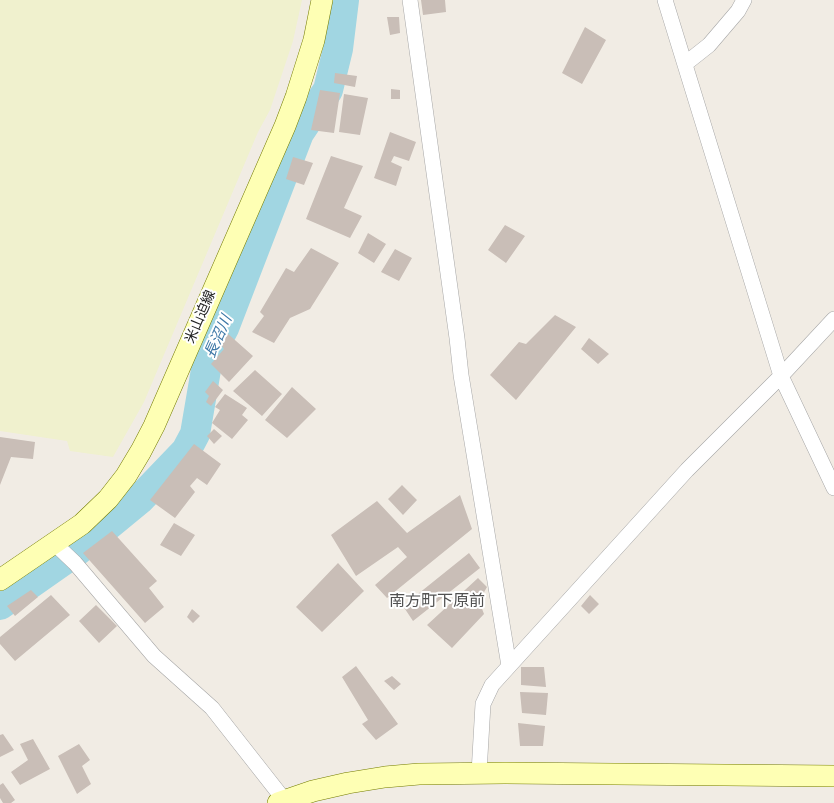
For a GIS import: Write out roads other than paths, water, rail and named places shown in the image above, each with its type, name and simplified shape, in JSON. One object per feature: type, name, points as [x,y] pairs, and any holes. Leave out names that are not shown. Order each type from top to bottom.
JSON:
[{"type":"main road","name":"米山迫線","points":[[0,580],[65,553],[82,524],[108,499],[126,476],[154,426],[285,126],[312,48],[322,0]]},
{"type":"main road","points":[[282,802],[313,791],[348,782],[385,776],[479,773],[834,776]]},
{"type":"street","points":[[410,0],[461,376],[509,666]]},
{"type":"street","points":[[665,0],[781,376],[834,488]]},
{"type":"street","points":[[685,64],[708,45],[738,11],[744,0]]},
{"type":"street","points":[[479,773],[483,704],[492,685],[687,470],[781,376],[834,318]]},
{"type":"street","points":[[65,553],[154,656],[212,708],[282,802]]},
{"type":"waterway","name":"長沼川","points":[[0,605],[77,551],[139,500],[186,451],[195,434],[208,358],[224,328],[299,133],[328,90],[338,49],[344,0]]},
{"type":"district","name":"南方町下原前","points":[[437,602]]}]
